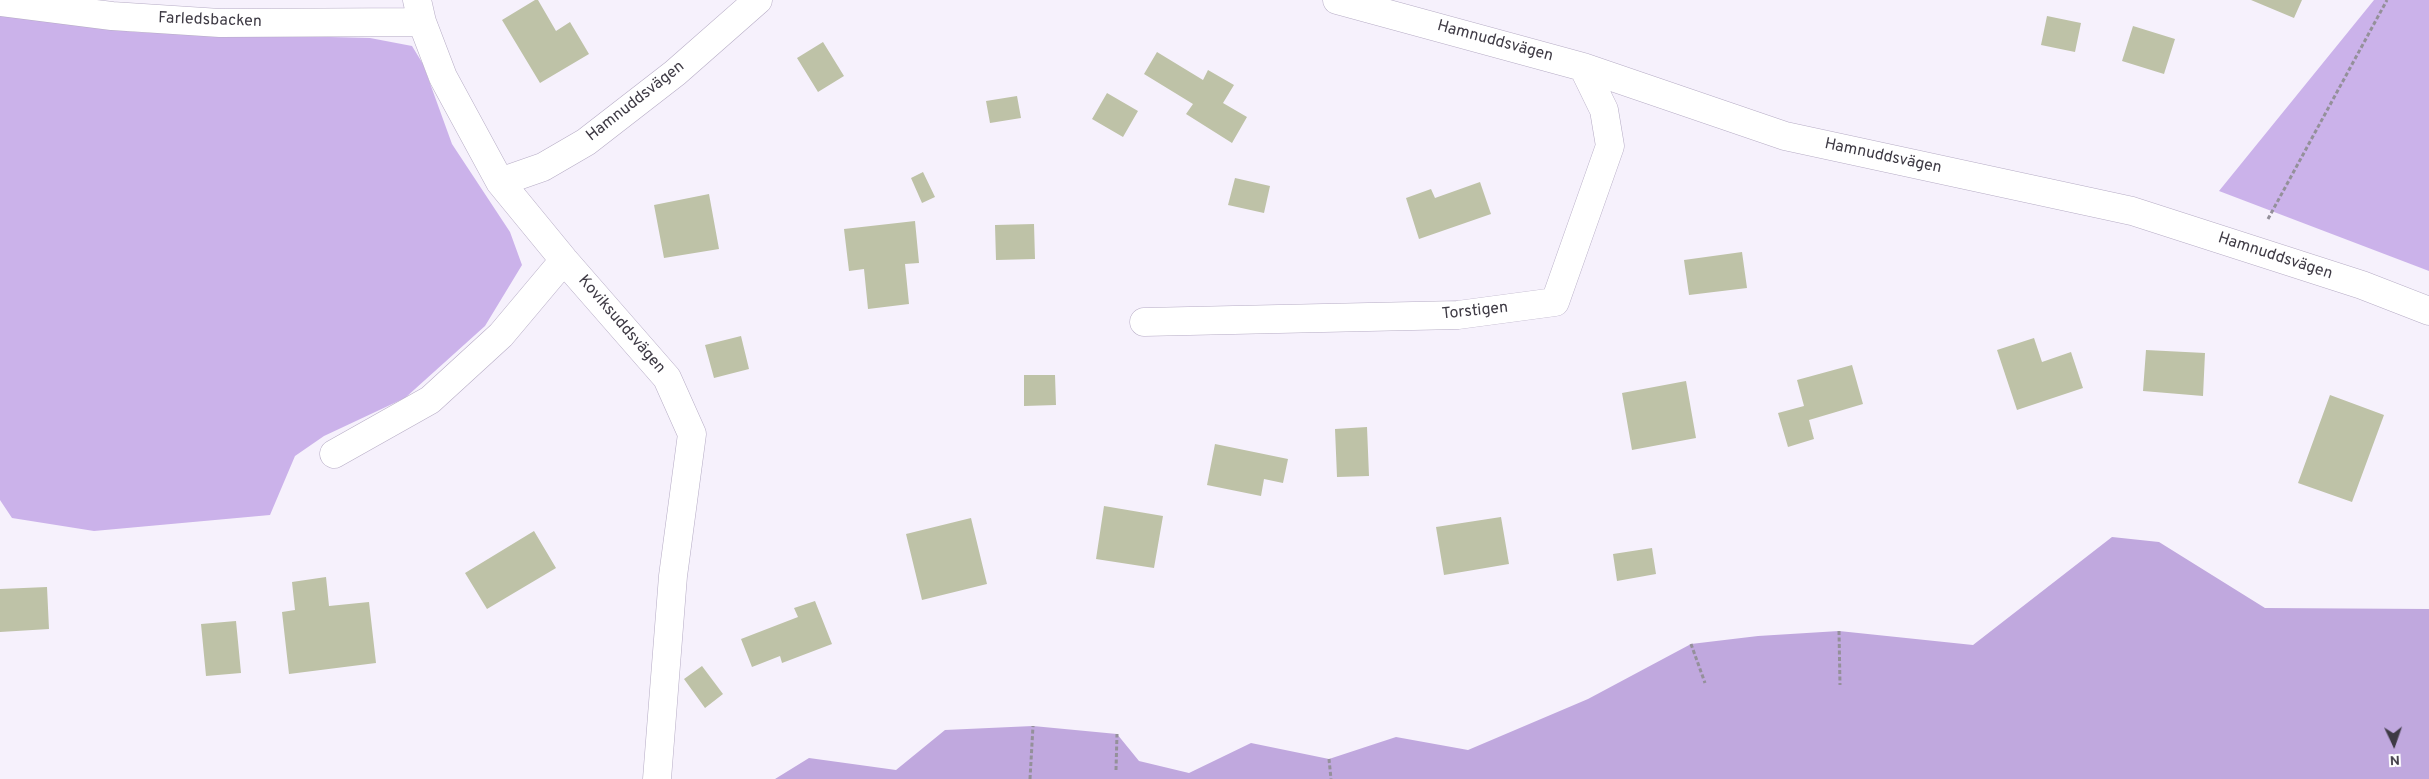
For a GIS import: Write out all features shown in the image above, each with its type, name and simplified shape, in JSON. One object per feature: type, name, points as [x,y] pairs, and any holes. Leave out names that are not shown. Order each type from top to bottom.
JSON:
[{"type":"street","name":"Hamnuddsvägen","points":[[500,182],[543,167],[586,142],[676,73],[758,0]]},
{"type":"street","name":"Hamnuddsvägen","points":[[1337,0],[1582,66],[1785,136],[2132,211],[2362,285],[2429,311]]},
{"type":"street","name":"Farledsbacken","points":[[0,2],[112,16],[220,23],[420,11]]},
{"type":"street","name":"Koviksuddsvägen","points":[[420,11],[443,77],[500,182],[564,260],[667,378],[692,434],[673,576],[656,779]]},
{"type":"street","name":"Torstigen","points":[[1144,322],[1458,316],[1555,302],[1610,146],[1604,110],[1582,66]]},
{"type":"street","points":[[334,454],[430,400],[501,335],[564,260]]},
{"type":"path","points":[[2266,224],[2387,0]]},
{"type":"path","points":[[1839,631],[1840,685]]},
{"type":"path","points":[[1690,644],[1705,683]]},
{"type":"path","points":[[1030,779],[1033,726]]},
{"type":"path","points":[[1116,770],[1117,734]]},
{"type":"path","points":[[1329,759],[1331,779]]},
{"type":"shaded area","points":[[2374,0],[2429,0],[2429,271],[2219,191]]},
{"type":"shaded area","points":[[0,14],[134,32],[370,38],[412,46],[423,64],[452,144],[510,232],[522,265],[485,326],[405,398],[324,436],[295,456],[270,515],[94,531],[12,518],[0,500]]},
{"type":"shaded area","points":[[2112,537],[2159,542],[2265,608],[2429,609],[2429,779],[775,779],[809,758],[896,770],[945,730],[1033,726],[1117,734],[1139,761],[1189,773],[1251,743],[1329,759],[1396,737],[1468,750],[1588,699],[1691,644],[1758,636],[1839,631],[1973,645]]},
{"type":"building","points":[[538,0],[556,31],[570,22],[589,54],[540,83],[502,20]]},
{"type":"building","points":[[2251,0],[2302,0],[2294,18]]},
{"type":"building","points":[[2047,16],[2081,23],[2075,52],[2041,45]]},
{"type":"building","points":[[2133,26],[2175,39],[2164,74],[2122,61]]},
{"type":"building","points":[[823,42],[844,76],[818,92],[797,58]]},
{"type":"building","points":[[1157,52],[1203,80],[1208,70],[1234,85],[1223,103],[1247,117],[1232,143],[1186,114],[1193,104],[1144,74]]},
{"type":"building","points":[[1107,93],[1138,111],[1123,137],[1092,119]]},
{"type":"building","points":[[1017,96],[1021,118],[990,123],[986,101]]},
{"type":"building","points":[[923,172],[935,197],[922,203],[911,178]]},
{"type":"building","points":[[1235,178],[1270,186],[1264,213],[1228,205]]},
{"type":"building","points":[[1480,182],[1491,214],[1419,239],[1406,198],[1431,189],[1435,198]]},
{"type":"building","points":[[709,194],[719,249],[664,258],[654,205]]},
{"type":"building","points":[[915,221],[919,263],[905,264],[909,304],[868,309],[864,269],[849,271],[844,229]]},
{"type":"building","points":[[1034,224],[1035,259],[996,260],[995,225]]},
{"type":"building","points":[[1742,252],[1747,288],[1689,295],[1684,260]]},
{"type":"building","points":[[741,336],[749,369],[714,378],[705,345]]},
{"type":"building","points":[[2034,338],[2042,362],[2071,352],[2083,388],[2017,410],[1997,350]]},
{"type":"building","points":[[2146,350],[2205,353],[2203,396],[2143,391]]},
{"type":"building","points":[[1852,365],[1863,404],[1809,420],[1814,439],[1788,447],[1778,413],[1804,406],[1797,380]]},
{"type":"building","points":[[1024,375],[1055,375],[1056,405],[1024,406]]},
{"type":"building","points":[[1686,381],[1696,438],[1632,450],[1622,393]]},
{"type":"building","points":[[2330,395],[2384,415],[2352,502],[2298,483]]},
{"type":"building","points":[[1367,427],[1369,476],[1337,477],[1335,429]]},
{"type":"building","points":[[1215,444],[1288,459],[1283,483],[1264,479],[1261,496],[1207,485]]},
{"type":"building","points":[[1104,506],[1163,516],[1154,568],[1096,559]]},
{"type":"building","points":[[1501,517],[1509,564],[1444,575],[1436,527]]},
{"type":"building","points":[[971,518],[987,584],[922,600],[906,534]]},
{"type":"building","points":[[534,531],[556,568],[487,609],[465,573]]},
{"type":"building","points":[[1652,548],[1656,574],[1617,581],[1613,554]]},
{"type":"building","points":[[326,577],[329,606],[369,602],[376,663],[289,674],[282,612],[295,610],[292,582]]},
{"type":"building","points":[[47,587],[49,629],[0,632],[0,589]]},
{"type":"building","points":[[815,601],[832,644],[782,663],[780,656],[752,667],[741,639],[798,617],[794,608]]},
{"type":"building","points":[[236,621],[241,673],[206,676],[201,624]]},
{"type":"building","points":[[702,666],[723,694],[705,708],[684,679]]}]
